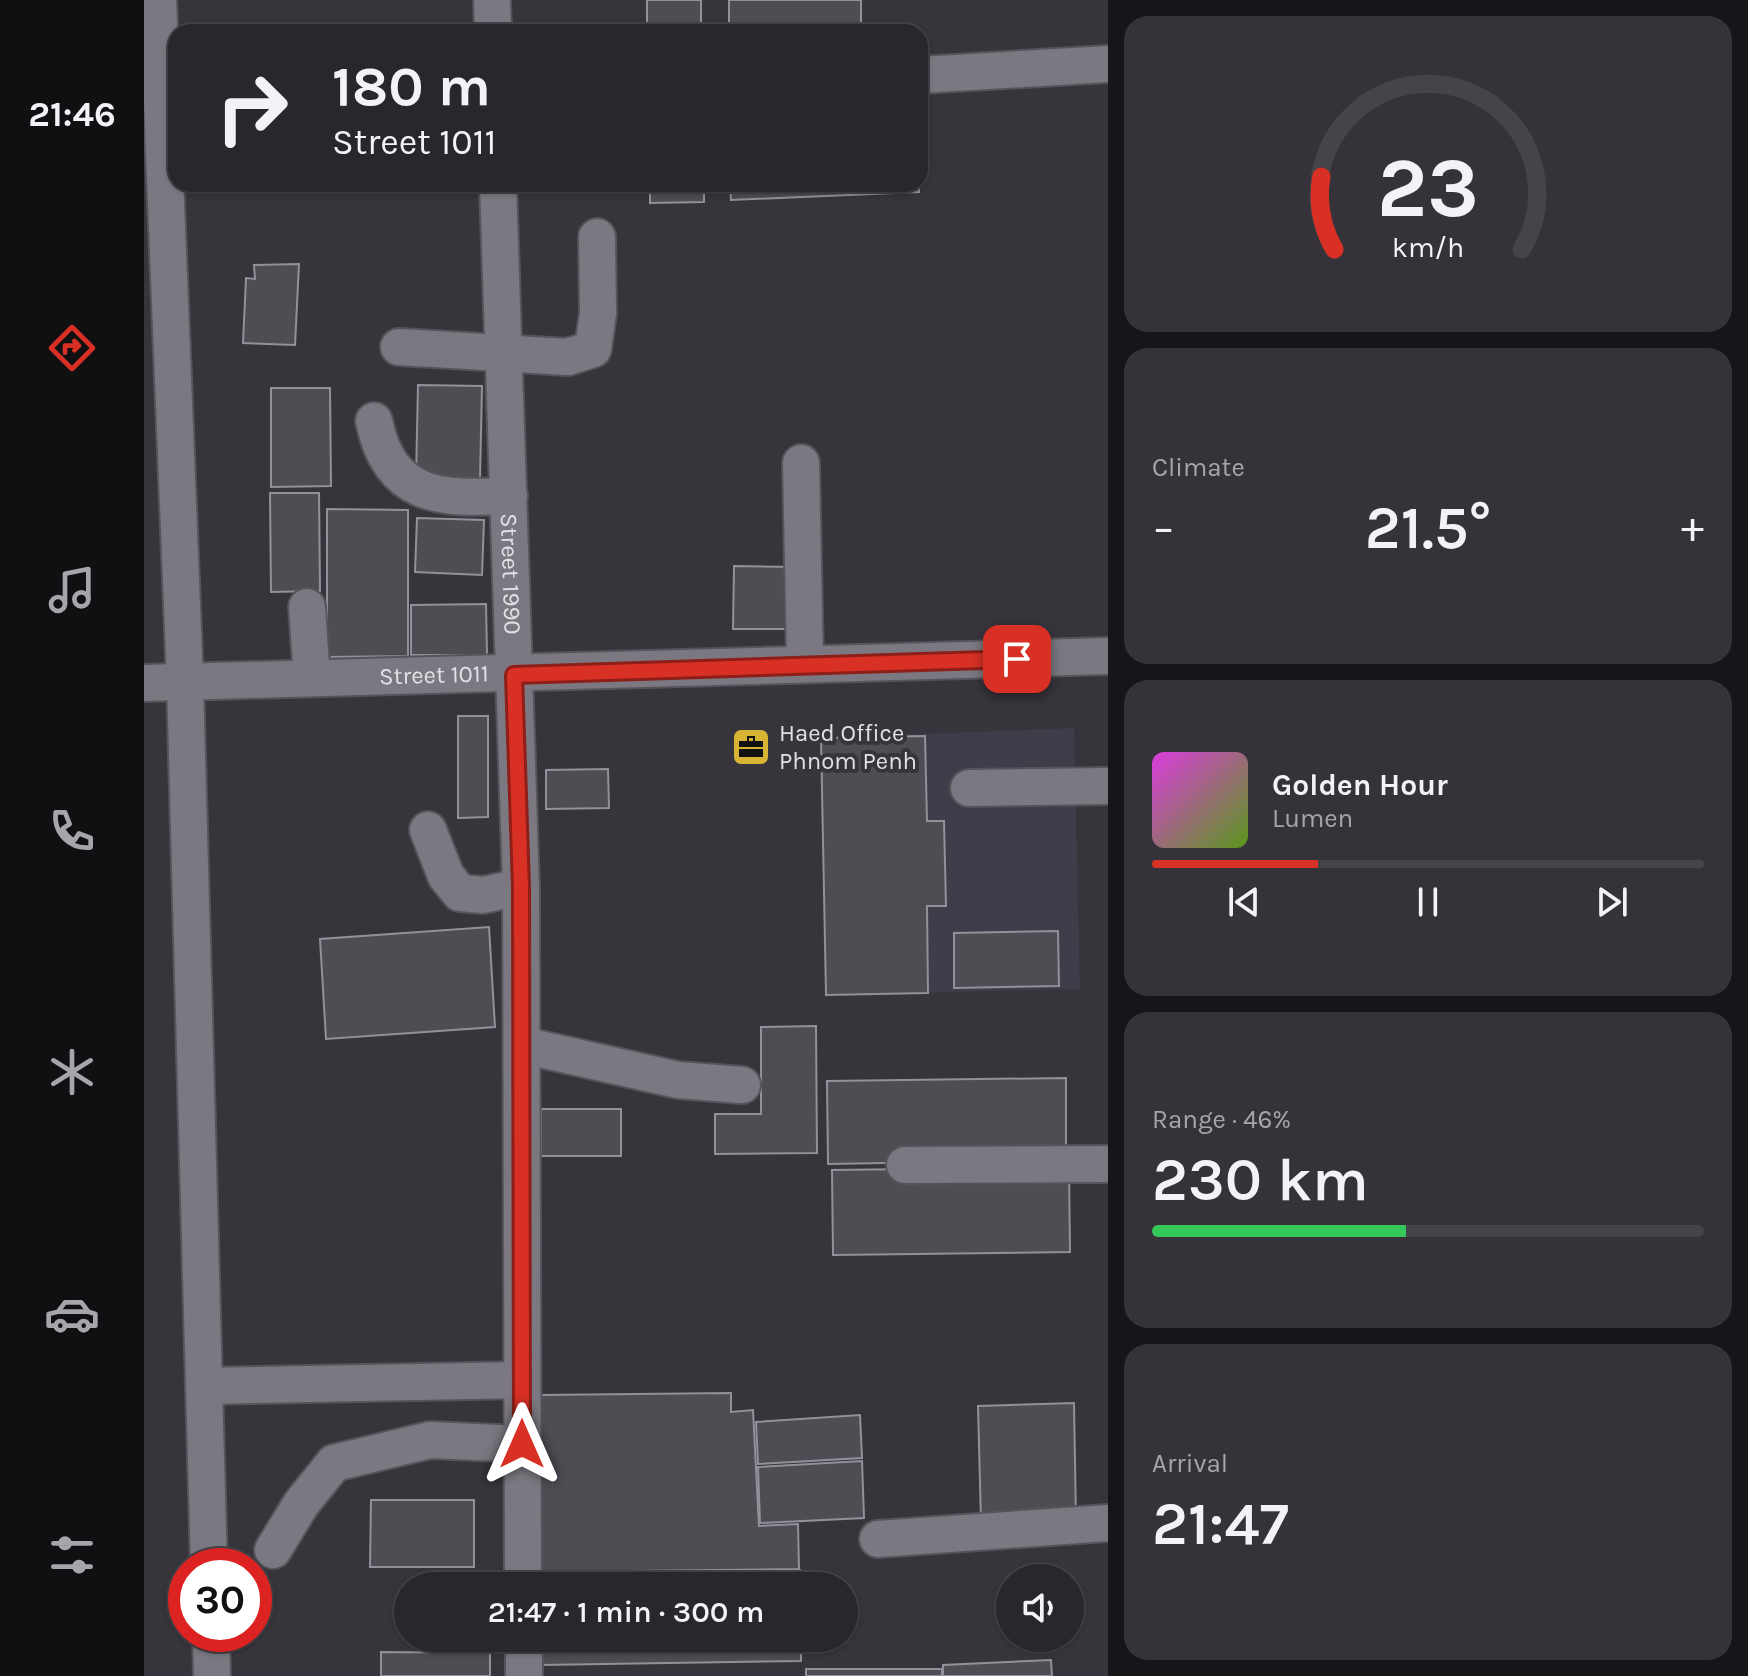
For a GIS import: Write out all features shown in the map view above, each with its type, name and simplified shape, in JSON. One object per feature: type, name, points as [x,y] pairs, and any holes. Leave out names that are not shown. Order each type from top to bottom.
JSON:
[{"type":"street","points":[[158,0],[152,49],[185,681],[208,1548]]},
{"type":"street","points":[[492,0],[493,24]]},
{"type":"street","points":[[928,75],[1108,64]]},
{"type":"street","name":"Street 1990","points":[[498,192],[521,887],[523,1572]]},
{"type":"street","points":[[399,347],[568,357],[593,349],[598,313],[597,237]]},
{"type":"street","points":[[374,421],[383,455],[395,472],[411,483],[433,495],[454,498],[509,496]]},
{"type":"street","points":[[801,463],[805,664]]},
{"type":"street","points":[[307,607],[312,678]]},
{"type":"street","name":"Street 1011","points":[[144,683],[1108,656]]},
{"type":"street","points":[[969,788],[1108,786]]},
{"type":"street","points":[[428,830],[446,876],[460,893],[483,895],[521,887]]},
{"type":"street","points":[[522,1045],[678,1080],[742,1085]]},
{"type":"street","points":[[905,1165],[1108,1164]]},
{"type":"street","points":[[204,1386],[521,1380]]},
{"type":"street","points":[[273,1550],[301,1504],[334,1463],[430,1440],[522,1444]]},
{"type":"street","points":[[878,1539],[1108,1523]]},
{"type":"street","points":[[211,1652],[212,1676]]},
{"type":"street","points":[[524,1652],[524,1676]]},
{"type":"shaded area","points":[[1074,728],[1080,989],[826,995],[821,738]]},
{"type":"building","points":[[647,0],[701,0],[701,24],[647,24]]},
{"type":"building","points":[[729,0],[861,0],[861,24],[729,23]]},
{"type":"building","points":[[650,192],[704,192],[704,202],[650,203]]},
{"type":"building","points":[[730,192],[919,192],[731,200]]},
{"type":"building","points":[[299,264],[295,345],[243,343],[246,278],[255,279],[254,265]]},
{"type":"building","points":[[418,385],[482,386],[480,479],[416,478]]},
{"type":"building","points":[[271,388],[330,388],[331,486],[271,487]]},
{"type":"building","points":[[270,493],[319,493],[320,591],[271,592]]},
{"type":"building","points":[[327,509],[408,510],[408,656],[327,657]]},
{"type":"building","points":[[417,518],[484,520],[482,575],[415,572]]},
{"type":"building","points":[[734,566],[794,567],[794,629],[733,629]]},
{"type":"building","points":[[486,604],[487,655],[411,655],[411,605]]},
{"type":"building","points":[[458,716],[488,716],[488,817],[458,818]]},
{"type":"building","points":[[925,736],[927,821],[944,821],[946,906],[927,906],[928,993],[826,995],[821,738]]},
{"type":"building","points":[[608,769],[609,808],[546,809],[546,770]]},
{"type":"building","points":[[489,927],[495,1027],[326,1039],[320,939]]},
{"type":"building","points":[[1058,931],[1059,986],[954,988],[954,933]]},
{"type":"building","points":[[816,1026],[817,1153],[715,1154],[715,1114],[761,1114],[761,1027]]},
{"type":"building","points":[[1066,1078],[1066,1160],[828,1164],[827,1081]]},
{"type":"building","points":[[541,1109],[621,1109],[621,1156],[541,1156]]},
{"type":"building","points":[[1069,1167],[1070,1252],[833,1255],[832,1170]]},
{"type":"building","points":[[731,1393],[731,1412],[753,1410],[759,1526],[798,1524],[799,1569],[539,1572],[540,1395]]},
{"type":"building","points":[[1074,1403],[1076,1519],[981,1522],[978,1406]]},
{"type":"building","points":[[860,1415],[862,1458],[758,1464],[756,1422]]},
{"type":"building","points":[[862,1461],[864,1518],[760,1523],[758,1467]]},
{"type":"building","points":[[371,1500],[474,1500],[474,1567],[370,1567]]},
{"type":"building","points":[[800,1570],[800,1572],[670,1572]]},
{"type":"building","points":[[381,1652],[490,1653],[490,1676],[381,1676]]},
{"type":"building","points":[[541,1652],[801,1652],[801,1661],[541,1665]]},
{"type":"building","points":[[1051,1660],[1052,1676],[943,1676],[943,1665]]},
{"type":"building","points":[[806,1669],[942,1669],[942,1676],[806,1676]]},
{"type":"place","name":"Haed Office Phnom Penh","points":[[751,747]]},
{"type":"route","points":[[522,1444],[521,887],[514,675],[1017,659]]}]
